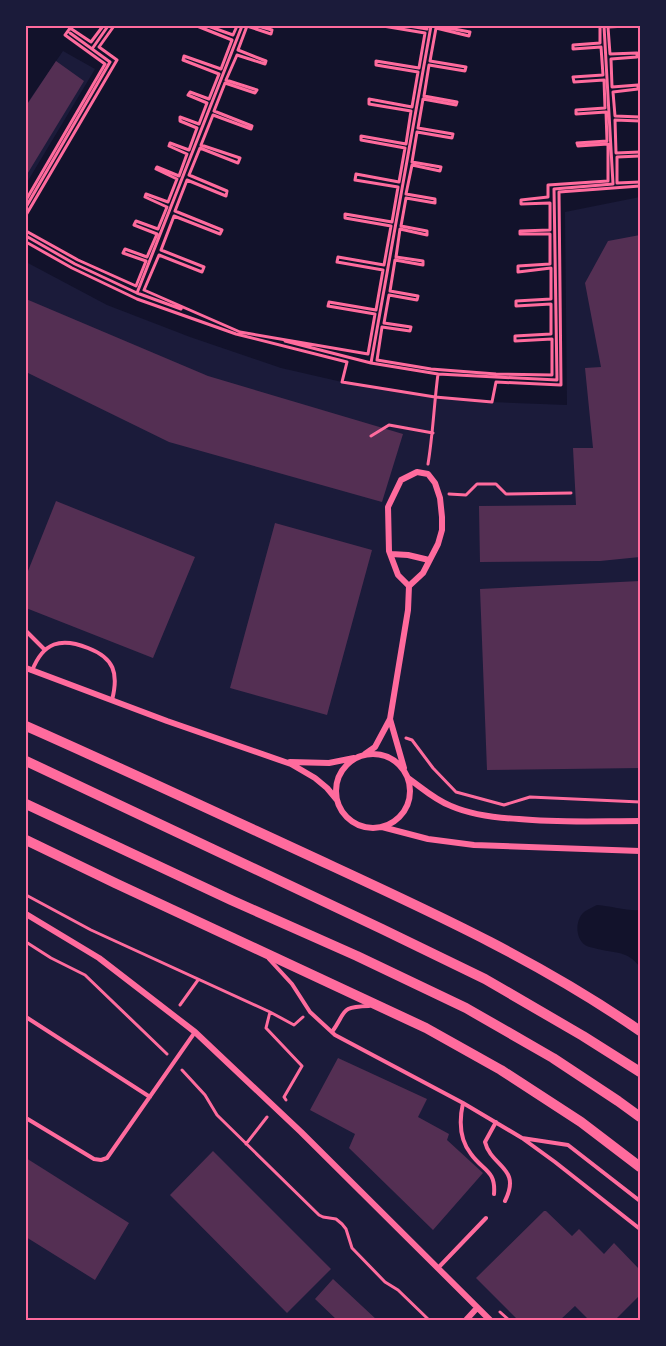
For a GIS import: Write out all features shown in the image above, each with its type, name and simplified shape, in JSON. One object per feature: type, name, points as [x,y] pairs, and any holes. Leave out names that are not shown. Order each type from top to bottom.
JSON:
[{"type":"main road","points":[[26,726],[491,941],[613,1011],[640,1031]]},
{"type":"main road","points":[[26,761],[382,928],[485,979],[640,1072]]},
{"type":"main road","points":[[26,804],[466,1008],[553,1058],[640,1117]]},
{"type":"main road","points":[[26,840],[115,884],[426,1028],[501,1070],[581,1122],[640,1167]]},
{"type":"street","points":[[365,755],[375,747],[390,719],[408,610],[409,586],[423,573],[438,544],[442,530],[439,493],[435,483],[428,474],[417,472],[401,480],[388,507],[389,551],[398,575],[409,586]]},
{"type":"street","points":[[391,554],[429,560]]},
{"type":"street","points":[[29,670],[291,764],[327,788],[347,817],[363,827],[382,827],[392,823],[400,817],[410,799],[410,788],[390,719]]},
{"type":"street","points":[[277,760],[322,764],[342,762],[365,755],[383,755],[399,764],[406,775],[436,798],[470,812],[495,818],[540,821],[640,820]]},
{"type":"street","points":[[337,800],[337,783],[344,768],[357,757]]},
{"type":"street","points":[[382,827],[428,839],[474,844],[640,851]]},
{"type":"street","points":[[26,914],[99,958],[195,1032],[301,1132],[490,1320]]},
{"type":"street","points":[[466,1320],[477,1308]]},
{"type":"lane","points":[[26,631],[45,650]]},
{"type":"lane","points":[[29,670],[41,653],[50,646],[68,642],[77,643],[100,652],[106,657],[116,680],[112,700]]},
{"type":"lane","points":[[260,950],[292,984],[310,1012],[332,1032],[463,1103],[522,1138],[640,1229]]},
{"type":"lane","points":[[332,1032],[348,1008],[378,1005]]},
{"type":"lane","points":[[26,1017],[150,1097]]},
{"type":"lane","points":[[26,1118],[91,1157],[101,1160],[107,1158],[195,1032]]},
{"type":"lane","points":[[463,1103],[460,1128],[465,1144],[471,1154],[493,1177],[494,1194]]},
{"type":"lane","points":[[496,1122],[485,1142],[487,1149],[502,1164],[508,1175],[510,1186],[505,1202]]},
{"type":"lane","points":[[522,1138],[568,1144],[640,1201]]},
{"type":"lane","points":[[437,1268],[486,1218]]},
{"type":"path","points":[[26,200],[105,64],[65,35],[70,28],[91,42],[103,26]]},
{"type":"path","points":[[92,48],[108,26]]},
{"type":"path","points":[[26,215],[117,60],[99,48],[114,26]]},
{"type":"path","points":[[26,231],[78,260],[136,286],[146,261],[123,253],[125,249],[147,257],[157,234],[134,225],[136,221],[158,229],[167,207],[145,197],[146,194],[168,202],[177,179],[156,169],[157,167],[179,176],[187,154],[169,146],[170,143],[189,150],[197,128],[180,121],[180,117],[199,124],[207,103],[188,95],[190,92],[209,99],[219,74],[183,60],[184,56],[221,69],[231,40],[197,26]]},
{"type":"path","points":[[208,26],[233,35],[237,26]]},
{"type":"path","points":[[137,293],[242,26]]},
{"type":"path","points":[[258,26],[272,30],[271,34],[247,26],[238,50],[266,61],[265,64],[237,55],[226,80],[257,90],[255,93],[225,83],[214,111],[252,126],[250,129],[213,115],[201,145],[240,158],[238,163],[200,148],[189,175],[227,191],[226,196],[188,180],[175,211],[222,230],[220,234],[174,216],[160,250],[204,267],[202,272],[159,255],[144,290],[238,333],[368,354],[375,314],[328,306],[329,302],[376,310],[383,270],[337,262],[338,256],[384,265],[391,226],[345,218],[345,214],[392,222],[398,187],[355,180],[356,174],[399,182],[405,148],[361,140],[361,136],[406,144],[411,111],[369,104],[369,99],[412,107],[418,72],[376,65],[376,61],[418,68],[424,33],[383,26]]},
{"type":"path","points":[[371,363],[429,26],[427,28],[409,26]]},
{"type":"path","points":[[438,26],[470,32],[469,36],[436,28],[430,61],[466,67],[465,71],[429,65],[424,96],[456,102],[456,105],[423,99],[418,128],[453,135],[452,138],[417,132],[412,162],[441,167],[440,171],[412,165],[406,194],[435,199],[435,203],[406,198],[401,226],[427,231],[427,235],[400,229],[396,257],[423,261],[423,265],[395,260],[390,291],[418,296],[417,300],[389,295],[384,323],[411,327],[410,331],[382,327],[377,360],[431,369],[552,375],[552,339],[515,341],[515,336],[551,334],[551,304],[516,306],[516,301],[551,299],[551,268],[518,272],[518,266],[550,264],[550,234],[520,234],[520,231],[550,230],[550,202],[521,204],[521,200],[548,197],[548,185],[608,181],[608,144],[578,146],[578,143],[606,141],[606,112],[576,114],[576,110],[605,108],[604,80],[574,82],[573,77],[603,75],[601,47],[573,49],[573,45],[600,43],[602,26]]},
{"type":"path","points":[[26,236],[75,264],[137,293],[240,330],[371,363],[438,374],[557,380],[554,189],[613,184],[602,26]]},
{"type":"path","points":[[627,26],[608,27],[610,54],[638,53],[638,57],[611,59],[612,87],[638,85],[638,89],[613,92],[615,116],[640,117],[640,121],[615,120],[616,153],[640,154]]},
{"type":"path","points":[[26,207],[110,62],[70,33]]},
{"type":"path","points":[[640,154],[617,157],[617,183],[640,184]]},
{"type":"path","points":[[26,242],[72,268],[137,299],[238,333],[347,362],[342,382],[435,397],[492,402],[496,382],[561,386],[559,192],[640,184]]},
{"type":"path","points":[[428,474],[438,374]]},
{"type":"path","points":[[371,436],[388,425],[433,433]]},
{"type":"path","points":[[439,493],[466,495],[477,484],[496,483],[506,494],[571,493]]},
{"type":"path","points":[[394,735],[412,740],[433,768],[456,792],[504,805],[530,797],[640,802]]},
{"type":"path","points":[[26,896],[91,930],[294,1025],[310,1012]]},
{"type":"path","points":[[26,942],[85,975],[174,1062],[205,1095],[217,1115],[319,1215],[336,1219],[346,1228],[352,1248],[385,1282],[398,1290],[429,1320]]},
{"type":"path","points":[[172,1015],[198,980]]},
{"type":"path","points":[[270,1012],[266,1028],[302,1066],[284,1097],[292,1105]]},
{"type":"path","points":[[246,1144],[269,1115]]},
{"type":"path","points":[[493,1305],[509,1320]]},
{"type":"shaded area","points":[[26,26],[640,26],[640,197],[565,212],[567,405],[435,397],[342,382],[281,368],[190,337],[107,305],[26,262],[26,184],[95,69],[63,51],[26,105]]},
{"type":"shaded area","points":[[597,905],[640,910],[640,967],[630,957],[588,947],[579,938],[578,924],[581,915]]},
{"type":"building","points":[[56,61],[84,81],[26,176],[26,106]]},
{"type":"building","points":[[640,235],[640,557],[600,561],[480,562],[479,506],[576,505],[573,448],[593,448],[585,368],[601,367],[585,283],[608,241]]},
{"type":"building","points":[[26,299],[208,376],[403,434],[382,502],[169,442],[26,372]]},
{"type":"building","points":[[56,501],[195,557],[153,658],[26,608],[26,576]]},
{"type":"building","points":[[275,523],[372,550],[327,715],[230,688]]},
{"type":"building","points":[[640,581],[640,768],[487,770],[480,589]]},
{"type":"building","points":[[338,1058],[427,1099],[418,1117],[449,1134],[447,1140],[483,1173],[433,1230],[349,1148],[355,1134],[310,1110]]},
{"type":"building","points":[[213,1151],[331,1269],[287,1313],[170,1195]]},
{"type":"building","points":[[26,1158],[129,1223],[95,1280],[26,1237]]},
{"type":"building","points":[[544,1211],[572,1236],[579,1229],[604,1254],[614,1243],[640,1270],[640,1295],[615,1320],[589,1320],[575,1306],[560,1320],[518,1320],[476,1278]]},
{"type":"building","points":[[333,1279],[377,1320],[337,1320],[315,1299]]}]
